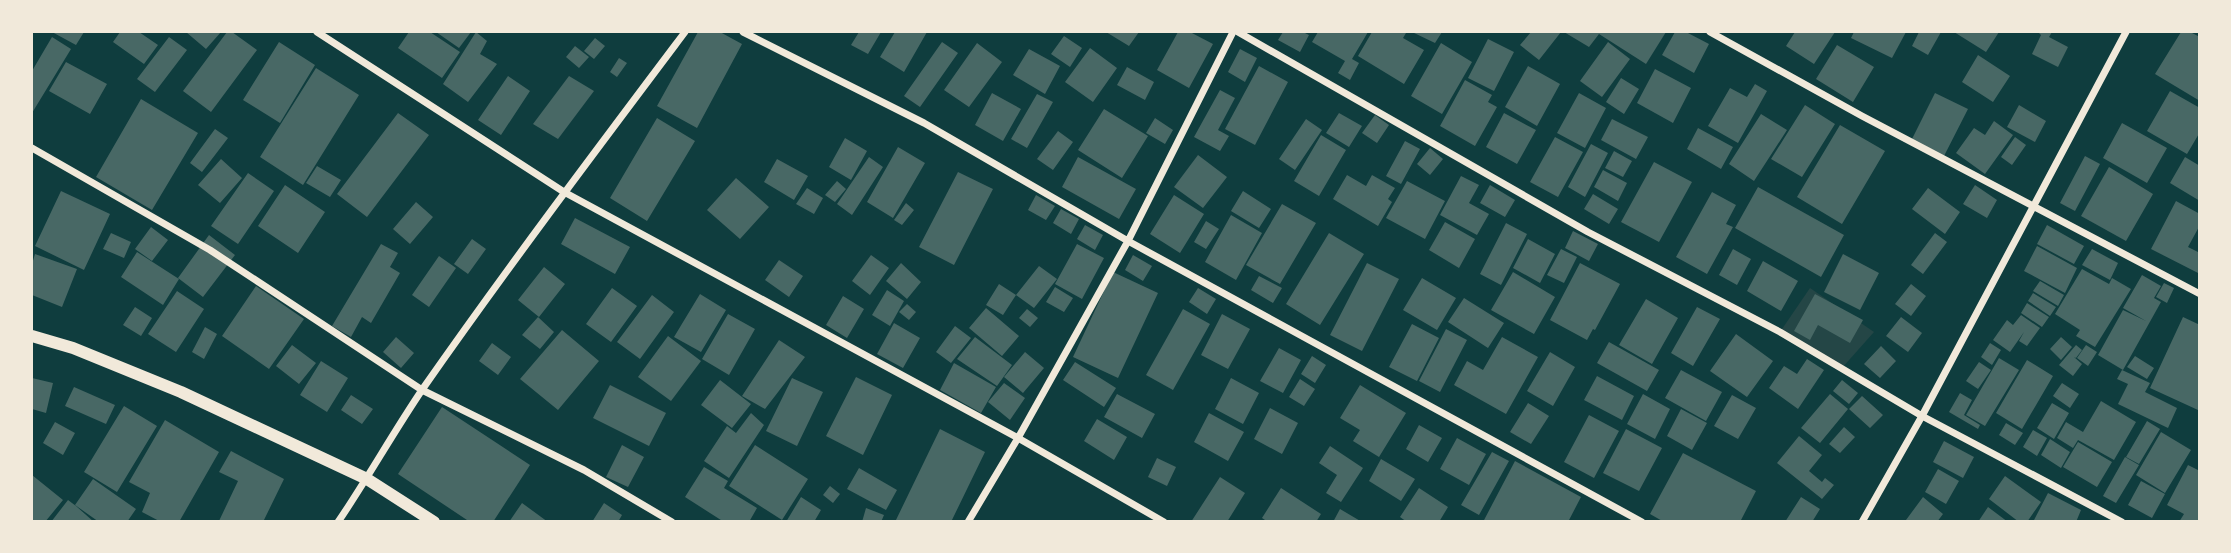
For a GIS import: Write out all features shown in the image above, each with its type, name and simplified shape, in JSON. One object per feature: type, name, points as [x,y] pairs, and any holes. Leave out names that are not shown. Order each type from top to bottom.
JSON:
[{"type":"street","points":[[317,32],[564,192],[1018,438],[1164,522]]},
{"type":"street","points":[[338,522],[422,390],[564,192],[685,32]]},
{"type":"street","points":[[743,32],[924,123],[1128,241],[1642,522]]},
{"type":"street","points":[[968,522],[1128,241],[1235,32],[1588,232],[1796,341],[1923,416],[2122,522]]},
{"type":"street","points":[[1710,32],[1862,116],[2200,294]]},
{"type":"street","points":[[1862,522],[1923,416],[2126,32]]},
{"type":"street","points":[[32,148],[210,250],[422,390],[584,470],[672,522]]},
{"type":"street","points":[[32,336],[73,348],[181,392],[368,478],[434,522]]},
{"type":"shaded area","points":[[1810,288],[1874,332],[1842,368],[1780,332]]},
{"type":"building","points":[[52,32],[84,32],[76,45]]},
{"type":"building","points":[[120,32],[139,32],[158,45],[144,64],[113,42]]},
{"type":"building","points":[[186,32],[221,32],[206,49]]},
{"type":"building","points":[[227,32],[232,32],[257,50],[211,112],[183,91]]},
{"type":"building","points":[[409,32],[430,32],[460,52],[442,78],[398,48]]},
{"type":"building","points":[[436,32],[471,32],[459,48]]},
{"type":"building","points":[[476,32],[487,41],[480,54],[497,64],[468,102],[443,84]]},
{"type":"building","points":[[698,32],[720,32],[742,44],[697,128],[657,106]]},
{"type":"building","points":[[859,32],[881,32],[868,54],[851,45]]},
{"type":"building","points":[[895,32],[927,32],[904,72],[880,57]]},
{"type":"building","points":[[1106,32],[1139,32],[1129,46]]},
{"type":"building","points":[[1178,32],[1190,32],[1213,44],[1189,88],[1157,70]]},
{"type":"building","points":[[1283,32],[1303,32],[1309,35],[1300,52],[1278,40]]},
{"type":"building","points":[[1318,32],[1368,32],[1352,59],[1359,63],[1350,80],[1338,73],[1345,61],[1312,42]]},
{"type":"building","points":[[1372,32],[1404,32],[1406,33],[1403,38],[1424,50],[1404,84],[1358,56]]},
{"type":"building","points":[[1412,32],[1442,32],[1435,43]]},
{"type":"building","points":[[1531,32],[1561,32],[1539,60],[1520,45]]},
{"type":"building","points":[[1564,32],[1666,32],[1646,64],[1599,34],[1589,47]]},
{"type":"building","points":[[1675,32],[1686,32],[1709,44],[1694,73],[1662,55]]},
{"type":"building","points":[[1795,32],[1835,32],[1814,64],[1786,46]]},
{"type":"building","points":[[1854,32],[1906,32],[1892,58],[1851,38]]},
{"type":"building","points":[[1919,32],[1941,32],[1928,55],[1912,46]]},
{"type":"building","points":[[1954,32],[1999,32],[1986,52]]},
{"type":"building","points":[[2038,32],[2052,32],[2049,37],[2068,47],[2058,67],[2032,54],[2041,35]]},
{"type":"building","points":[[2181,32],[2190,32],[2200,37],[2200,101],[2155,74]]},
{"type":"building","points":[[1064,36],[1082,48],[1070,67],[1051,54]]},
{"type":"building","points":[[52,37],[71,49],[32,113],[32,71]]},
{"type":"building","points":[[169,37],[187,50],[155,92],[137,79]]},
{"type":"building","points":[[595,38],[605,46],[594,59],[584,51]]},
{"type":"building","points":[[1488,39],[1514,52],[1494,91],[1468,78]]},
{"type":"building","points":[[279,42],[315,65],[280,123],[243,100]]},
{"type":"building","points":[[942,42],[958,53],[920,107],[904,96]]},
{"type":"building","points":[[1608,42],[1630,59],[1602,97],[1580,81]]},
{"type":"building","points":[[977,43],[1002,62],[969,107],[944,90]]},
{"type":"building","points":[[1441,43],[1472,62],[1442,114],[1411,96]]},
{"type":"building","points":[[1837,45],[1874,67],[1853,102],[1816,79]]},
{"type":"building","points":[[575,46],[589,57],[579,68],[566,57]]},
{"type":"building","points":[[1090,48],[1117,68],[1093,102],[1065,82]]},
{"type":"building","points":[[1029,49],[1060,66],[1045,94],[1013,75]]},
{"type":"building","points":[[1240,49],[1257,58],[1245,82],[1228,72]]},
{"type":"building","points":[[1978,55],[2010,76],[1993,102],[1962,82]]},
{"type":"building","points":[[619,58],[627,63],[617,77],[610,72]]},
{"type":"building","points":[[66,62],[107,84],[90,114],[49,91]]},
{"type":"building","points":[[1259,66],[1288,82],[1255,145],[1225,129]]},
{"type":"building","points":[[1528,66],[1560,84],[1537,126],[1505,107]]},
{"type":"building","points":[[1127,67],[1154,82],[1145,100],[1117,85]]},
{"type":"building","points":[[316,68],[359,95],[303,185],[260,157]]},
{"type":"building","points":[[1655,69],[1691,88],[1673,123],[1637,103]]},
{"type":"building","points":[[508,76],[530,91],[501,135],[478,120]]},
{"type":"building","points":[[569,76],[594,91],[558,139],[533,124]]},
{"type":"building","points":[[1621,78],[1639,89],[1624,114],[1606,102]]},
{"type":"building","points":[[1465,80],[1492,95],[1488,102],[1497,107],[1475,146],[1440,126]]},
{"type":"building","points":[[1755,84],[1767,91],[1738,143],[1708,126],[1730,88],[1747,97]]},
{"type":"building","points":[[1220,90],[1235,98],[1218,130],[1229,136],[1220,151],[1194,137]]},
{"type":"building","points":[[2170,91],[2200,108],[2200,132],[2187,154],[2147,131]]},
{"type":"building","points":[[992,93],[1021,109],[1003,141],[975,125]]},
{"type":"building","points":[[1579,93],[1606,108],[1585,148],[1557,133]]},
{"type":"building","points":[[1935,93],[1968,109],[1944,156],[1912,139]]},
{"type":"building","points":[[1037,94],[1053,102],[1027,148],[1011,139]]},
{"type":"building","points":[[141,99],[198,133],[152,210],[96,177]]},
{"type":"building","points":[[1805,105],[1835,124],[1802,177],[1771,159]]},
{"type":"building","points":[[2019,105],[2046,121],[2035,142],[2007,127]]},
{"type":"building","points":[[1104,109],[1148,136],[1122,178],[1078,150]]},
{"type":"building","points":[[398,113],[429,135],[367,217],[337,194]]},
{"type":"building","points":[[1339,113],[1362,126],[1349,147],[1326,133]]},
{"type":"building","points":[[1504,113],[1536,130],[1517,164],[1486,147]]},
{"type":"building","points":[[1761,114],[1787,130],[1754,181],[1729,164]]},
{"type":"building","points":[[1375,115],[1389,125],[1377,143],[1362,133]]},
{"type":"building","points":[[657,118],[695,141],[647,221],[610,198]]},
{"type":"building","points":[[1155,118],[1173,130],[1165,144],[1146,133]]},
{"type":"building","points":[[1306,119],[1322,130],[1295,170],[1279,159]]},
{"type":"building","points":[[1612,119],[1648,137],[1636,159],[1601,140]]},
{"type":"building","points":[[1994,121],[2013,135],[1985,174],[1956,153],[1974,128],[1985,135]]},
{"type":"building","points":[[2122,123],[2167,148],[2147,183],[2103,158]]},
{"type":"building","points":[[1840,125],[1885,151],[1842,224],[1797,197]]},
{"type":"building","points":[[1698,128],[1733,147],[1721,169],[1687,149]]},
{"type":"building","points":[[215,129],[228,138],[202,172],[190,163]]},
{"type":"building","points":[[1058,131],[1073,142],[1053,170],[1037,159]]},
{"type":"building","points":[[1321,135],[1346,150],[1319,196],[1294,181]]},
{"type":"building","points":[[1555,137],[1583,152],[1558,197],[1530,182]]},
{"type":"building","points":[[2015,137],[2026,145],[2012,165],[2001,157]]},
{"type":"building","points":[[845,138],[867,151],[851,180],[829,167]]},
{"type":"building","points":[[1405,141],[1420,149],[1401,184],[1386,176]]},
{"type":"building","points":[[1591,144],[1608,153],[1585,197],[1568,187]]},
{"type":"building","points":[[898,147],[925,163],[893,218],[867,202]]},
{"type":"building","points":[[1430,148],[1443,159],[1430,175],[1417,164]]},
{"type":"building","points":[[1614,151],[1632,161],[1623,177],[1605,168]]},
{"type":"building","points":[[1198,155],[1227,177],[1203,208],[1174,187]]},
{"type":"building","points":[[2085,156],[2100,164],[2075,211],[2060,203]]},
{"type":"building","points":[[869,157],[883,167],[852,215],[837,204]]},
{"type":"building","points":[[1078,157],[1136,189],[1119,219],[1062,187]]},
{"type":"building","points":[[2185,157],[2200,166],[2200,201],[2170,183]]},
{"type":"building","points":[[221,159],[242,178],[220,203],[198,185]]},
{"type":"building","points":[[777,159],[808,176],[794,200],[764,182]]},
{"type":"building","points":[[1654,162],[1692,182],[1659,242],[1621,222]]},
{"type":"building","points":[[317,166],[341,180],[330,197],[306,183]]},
{"type":"building","points":[[2109,167],[2153,194],[2126,241],[2081,216]]},
{"type":"building","points":[[1603,170],[1627,183],[1618,201],[1594,187]]},
{"type":"building","points":[[958,172],[993,189],[954,265],[919,247]]},
{"type":"building","points":[[248,173],[274,191],[238,244],[211,226]]},
{"type":"building","points":[[1347,175],[1366,186],[1372,175],[1395,188],[1388,199],[1392,202],[1378,226],[1333,199]]},
{"type":"building","points":[[1461,176],[1479,185],[1469,203],[1489,214],[1477,235],[1440,215]]},
{"type":"building","points":[[736,178],[769,207],[740,239],[707,210]]},
{"type":"building","points":[[837,181],[846,189],[835,202],[825,195]]},
{"type":"building","points":[[1407,181],[1445,201],[1425,239],[1386,218]]},
{"type":"building","points":[[285,185],[325,212],[298,253],[258,226]]},
{"type":"building","points":[[1490,185],[1515,200],[1505,217],[1480,203]]},
{"type":"building","points":[[1975,185],[1997,200],[1987,218],[1963,204]]},
{"type":"building","points":[[1758,187],[1844,235],[1821,277],[1735,228]]},
{"type":"building","points":[[807,188],[823,198],[814,214],[796,204]]},
{"type":"building","points":[[1928,188],[1960,212],[1945,234],[1912,209]]},
{"type":"building","points":[[61,191],[110,214],[84,270],[35,246]]},
{"type":"building","points":[[1243,191],[1271,209],[1259,228],[1231,211]]},
{"type":"building","points":[[1712,192],[1736,205],[1726,224],[1733,227],[1707,274],[1676,257]]},
{"type":"building","points":[[1593,194],[1618,209],[1609,224],[1584,209]]},
{"type":"building","points":[[1036,195],[1055,206],[1046,220],[1028,210]]},
{"type":"building","points":[[1174,195],[1204,214],[1180,253],[1150,234]]},
{"type":"building","points":[[2176,201],[2200,214],[2200,225],[2188,247],[2200,253],[2200,274],[2151,249]]},
{"type":"building","points":[[416,202],[433,217],[410,244],[393,229]]},
{"type":"building","points":[[906,203],[914,210],[902,225],[894,220]]},
{"type":"building","points":[[1282,204],[1316,223],[1280,284],[1246,265]]},
{"type":"building","points":[[1061,209],[1079,219],[1071,234],[1053,223]]},
{"type":"building","points":[[1231,215],[1262,233],[1236,280],[1205,262]]},
{"type":"building","points":[[575,218],[630,247],[615,274],[561,244]]},
{"type":"building","points":[[1206,221],[1219,229],[1206,249],[1194,242]]},
{"type":"building","points":[[1445,222],[1475,239],[1459,268],[1429,250]]},
{"type":"building","points":[[1506,223],[1527,234],[1501,285],[1480,274]]},
{"type":"building","points":[[1085,225],[1103,235],[1095,250],[1077,239]]},
{"type":"building","points":[[2047,225],[2084,246],[2074,264],[2037,244]]},
{"type":"building","points":[[151,227],[168,240],[152,261],[135,249]]},
{"type":"building","points":[[1573,231],[1598,244],[1589,261],[1565,248]]},
{"type":"building","points":[[111,233],[131,242],[124,258],[103,249]]},
{"type":"building","points":[[1329,233],[1364,254],[1320,325],[1286,304]]},
{"type":"building","points":[[1935,233],[1947,242],[1923,274],[1911,265]]},
{"type":"building","points":[[209,235],[235,255],[203,297],[178,278]]},
{"type":"building","points":[[472,239],[486,249],[468,274],[454,264]]},
{"type":"building","points":[[1528,239],[1555,254],[1540,283],[1513,268]]},
{"type":"building","points":[[381,244],[398,253],[390,267],[400,273],[371,323],[362,317],[351,337],[332,326]]},
{"type":"building","points":[[1077,244],[1104,258],[1082,299],[1055,284]]},
{"type":"building","points":[[2037,246],[2077,268],[2065,293],[2024,271]]},
{"type":"building","points":[[1561,249],[1577,257],[1564,283],[1547,275]]},
{"type":"building","points":[[1733,249],[1751,259],[1737,285],[1719,275]]},
{"type":"building","points":[[2092,249],[2118,263],[2110,280],[2082,265]]},
{"type":"building","points":[[137,252],[179,279],[163,305],[121,277]]},
{"type":"building","points":[[35,254],[77,269],[62,307],[32,295],[32,264]]},
{"type":"building","points":[[1843,254],[1879,273],[1860,310],[1824,292]]},
{"type":"building","points":[[871,255],[889,268],[870,295],[852,281]]},
{"type":"building","points":[[1133,255],[1152,266],[1143,281],[1125,270]]},
{"type":"building","points":[[439,256],[456,268],[429,307],[412,295]]},
{"type":"building","points":[[779,260],[803,276],[789,297],[765,280]]},
{"type":"building","points":[[1763,261],[1798,281],[1781,311],[1747,291]]},
{"type":"building","points":[[901,263],[921,282],[907,299],[886,281]]},
{"type":"building","points":[[1367,263],[1399,279],[1362,351],[1330,335]]},
{"type":"building","points":[[1580,263],[1620,284],[1587,340],[1550,320]]},
{"type":"building","points":[[1039,266],[1057,279],[1034,308],[1016,295]]},
{"type":"building","points":[[544,267],[565,284],[539,317],[518,300]]},
{"type":"building","points":[[2082,269],[2109,284],[2112,278],[2131,289],[2095,347],[2076,336],[2080,330],[2055,314]]},
{"type":"building","points":[[1113,272],[1158,293],[1118,378],[1073,357]]},
{"type":"building","points":[[1513,272],[1555,297],[1534,334],[1491,310]]},
{"type":"building","points":[[2142,275],[2161,286],[2154,298],[2161,302],[2123,370],[2098,355],[2123,310],[2146,321],[2123,308]]},
{"type":"building","points":[[1259,276],[1282,288],[1273,303],[1251,290]]},
{"type":"building","points":[[1422,278],[1456,298],[1437,330],[1403,310]]},
{"type":"building","points":[[2040,281],[2064,295],[2058,306],[2033,291]]},
{"type":"building","points":[[2164,283],[2174,288],[2167,303],[2156,297]]},
{"type":"building","points":[[999,284],[1016,295],[1003,315],[986,305]]},
{"type":"building","points":[[1911,284],[1926,296],[1911,316],[1895,304]]},
{"type":"building","points":[[256,286],[304,319],[269,369],[222,336]]},
{"type":"building","points":[[1055,287],[1073,298],[1064,312],[1046,302]]},
{"type":"building","points":[[612,288],[637,306],[611,342],[586,324]]},
{"type":"building","points":[[1198,288],[1216,299],[1207,314],[1189,302]]},
{"type":"building","points":[[887,290],[904,301],[890,326],[872,315]]},
{"type":"building","points":[[177,291],[204,309],[176,352],[148,334]]},
{"type":"building","points":[[2033,293],[2056,307],[2050,316],[2028,301]]},
{"type":"building","points":[[700,294],[726,310],[701,352],[674,337]]},
{"type":"building","points":[[1815,294],[1863,320],[1850,343],[1818,325],[1810,340],[1794,331]]},
{"type":"building","points":[[652,295],[674,312],[640,359],[617,342]]},
{"type":"building","points":[[843,296],[864,309],[847,338],[826,325]]},
{"type":"building","points":[[1464,298],[1504,323],[1488,348],[1448,322]]},
{"type":"building","points":[[1646,299],[1678,318],[1652,364],[1619,345]]},
{"type":"building","points":[[2027,303],[2049,317],[2042,327],[2021,313]]},
{"type":"building","points":[[907,304],[916,312],[909,320],[899,312]]},
{"type":"building","points":[[135,307],[152,318],[141,336],[123,325]]},
{"type":"building","points":[[1697,307],[1720,319],[1693,366],[1671,353]]},
{"type":"building","points":[[986,308],[1019,336],[1002,356],[969,328]]},
{"type":"building","points":[[1027,309],[1038,318],[1030,327],[1019,318]]},
{"type":"building","points":[[1183,309],[1210,324],[1173,390],[1146,375]]},
{"type":"building","points":[[728,314],[755,329],[729,375],[702,359]]},
{"type":"building","points":[[1222,314],[1250,329],[1228,369],[1201,355]]},
{"type":"building","points":[[2021,315],[2040,328],[2027,346],[2019,341],[2024,332],[2010,352],[1993,340],[2007,320],[2013,325]]},
{"type":"building","points":[[538,317],[554,332],[540,349],[522,335]]},
{"type":"building","points":[[1901,317],[1922,333],[1908,352],[1886,336]]},
{"type":"building","points":[[2183,317],[2200,325],[2198,410],[2150,388]]},
{"type":"building","points":[[894,323],[920,338],[903,368],[877,354]]},
{"type":"building","points":[[1412,324],[1439,338],[1417,381],[1389,367]]},
{"type":"building","points":[[955,326],[971,338],[951,363],[936,352]]},
{"type":"building","points":[[205,327],[217,334],[204,359],[192,352]]},
{"type":"building","points":[[1446,329],[1467,340],[1440,392],[1419,381]]},
{"type":"building","points":[[562,330],[599,361],[558,410],[520,379]]},
{"type":"building","points":[[1736,334],[1773,361],[1747,397],[1710,371]]},
{"type":"building","points":[[668,336],[701,361],[671,401],[638,377]]},
{"type":"building","points":[[396,337],[414,353],[401,368],[383,352]]},
{"type":"building","points":[[975,337],[1012,365],[997,386],[957,359]]},
{"type":"building","points":[[1502,337],[1538,357],[1506,414],[1454,385],[1467,361],[1483,370]]},
{"type":"building","points":[[2061,337],[2072,347],[2061,360],[2050,349]]},
{"type":"building","points":[[779,340],[805,357],[765,409],[742,396]]},
{"type":"building","points":[[1609,342],[1659,370],[1647,391],[1597,363]]},
{"type":"building","points":[[492,343],[511,357],[498,375],[479,361]]},
{"type":"building","points":[[1990,343],[2001,350],[1992,365],[1981,357]]},
{"type":"building","points":[[292,345],[316,363],[299,384],[276,366]]},
{"type":"building","points":[[2076,345],[2082,350],[2074,357],[2082,364],[2073,376],[2059,365]]},
{"type":"building","points":[[2086,345],[2097,352],[2088,366],[2077,358]]},
{"type":"building","points":[[1881,346],[1896,361],[1880,378],[1864,364]]},
{"type":"building","points":[[1279,348],[1301,360],[1283,393],[1260,381]]},
{"type":"building","points":[[1025,352],[1044,368],[1023,393],[1004,377]]},
{"type":"building","points":[[1550,352],[1575,367],[1553,406],[1527,391]]},
{"type":"building","points":[[1312,356],[1326,365],[1315,383],[1301,374]]},
{"type":"building","points":[[2135,356],[2154,368],[2147,379],[2127,367]]},
{"type":"building","points":[[1999,358],[2019,370],[1985,426],[1966,415]]},
{"type":"building","points":[[1807,359],[1824,370],[1798,409],[1769,388],[1784,366],[1797,374]]},
{"type":"building","points":[[2027,360],[2053,376],[2022,429],[1996,413]]},
{"type":"building","points":[[321,361],[348,378],[327,412],[300,395]]},
{"type":"building","points":[[1075,362],[1116,388],[1104,407],[1063,380]]},
{"type":"building","points":[[1979,362],[1991,370],[1978,389],[1966,381]]},
{"type":"building","points":[[954,363],[996,387],[981,413],[940,390]]},
{"type":"building","points":[[1681,370],[1722,392],[1706,421],[1665,398]]},
{"type":"building","points":[[2122,370],[2150,383],[2145,392],[2177,408],[2168,428],[2118,404],[2128,384],[2117,379]]},
{"type":"building","points":[[1597,376],[1634,396],[1622,420],[1584,400]]},
{"type":"building","points":[[856,377],[892,395],[863,455],[826,436]]},
{"type":"building","points":[[32,378],[53,383],[46,413],[32,409]]},
{"type":"building","points":[[792,378],[823,392],[797,446],[766,431]]},
{"type":"building","points":[[1231,378],[1259,393],[1243,424],[1215,409]]},
{"type":"building","points":[[1300,379],[1315,389],[1304,406],[1289,397]]},
{"type":"building","points":[[720,380],[751,404],[732,428],[701,405]]},
{"type":"building","points":[[1842,380],[1858,393],[1849,404],[1833,391]]},
{"type":"building","points":[[1004,383],[1025,398],[1010,420],[988,402]]},
{"type":"building","points":[[2062,383],[2079,394],[2070,408],[2053,396]]},
{"type":"building","points":[[610,385],[666,413],[649,446],[593,418]]},
{"type":"building","points":[[1360,385],[1406,413],[1379,457],[1353,441],[1360,430],[1340,418]]},
{"type":"building","points":[[74,387],[115,405],[106,424],[65,406]]},
{"type":"building","points":[[1960,393],[1972,400],[1964,415],[1980,425],[1978,429],[1949,412]]},
{"type":"building","points":[[1117,394],[1155,414],[1142,438],[1104,417]]},
{"type":"building","points":[[1643,394],[1670,409],[1655,439],[1627,424]]},
{"type":"building","points":[[1830,394],[1848,409],[1820,443],[1801,428]]},
{"type":"building","points":[[351,395],[373,409],[362,424],[341,410]]},
{"type":"building","points":[[1732,395],[1756,408],[1738,439],[1714,426]]},
{"type":"building","points":[[1862,396],[1883,415],[1870,428],[1849,409]]},
{"type":"building","points":[[2101,401],[2136,422],[2114,460],[2078,440],[2073,448],[2057,438],[2066,422],[2083,432]]},
{"type":"building","points":[[1528,403],[1549,416],[1531,444],[1510,432]]},
{"type":"building","points":[[2052,403],[2069,413],[2054,439],[2037,428]]},
{"type":"building","points":[[124,406],[157,426],[117,492],[84,472]]},
{"type":"building","points":[[442,407],[530,465],[493,522],[470,522],[398,474]]},
{"type":"building","points":[[1270,408],[1298,423],[1282,454],[1254,439]]},
{"type":"building","points":[[1681,409],[1707,423],[1692,450],[1667,436]]},
{"type":"building","points":[[751,413],[764,425],[729,478],[704,461],[727,426],[736,433]]},
{"type":"building","points":[[1209,413],[1244,432],[1228,461],[1194,442]]},
{"type":"building","points":[[1589,415],[1619,431],[1594,478],[1564,462]]},
{"type":"building","points":[[1097,419],[1127,437],[1114,460],[1084,441]]},
{"type":"building","points":[[165,420],[219,452],[179,522],[161,522],[142,512],[150,493],[129,482]]},
{"type":"building","points":[[2147,421],[2160,429],[2139,464],[2126,457]]},
{"type":"building","points":[[55,422],[75,433],[63,455],[43,443]]},
{"type":"building","points":[[2006,423],[2023,433],[2015,445],[1999,435]]},
{"type":"building","points":[[1419,425],[1442,438],[1428,462],[1406,449]]},
{"type":"building","points":[[1844,427],[1855,437],[1840,453],[1829,444]]},
{"type":"building","points":[[940,429],[985,452],[951,522],[895,522]]},
{"type":"building","points":[[1626,429],[1662,448],[1639,491],[1603,473]]},
{"type":"building","points":[[2033,430],[2047,438],[2037,456],[2023,447]]},
{"type":"building","points":[[2161,432],[2191,450],[2165,493],[2136,475]]},
{"type":"building","points":[[1799,436],[1822,455],[1809,471],[1822,482],[1825,478],[1834,485],[1822,499],[1777,463]]},
{"type":"building","points":[[1457,438],[1486,454],[1469,485],[1440,469]]},
{"type":"building","points":[[2050,439],[2070,452],[2061,468],[2041,455]]},
{"type":"building","points":[[1944,441],[1974,457],[1963,478],[1933,462]]},
{"type":"building","points":[[2078,442],[2112,462],[2097,487],[2063,467]]},
{"type":"building","points":[[622,445],[644,457],[628,487],[606,477]]},
{"type":"building","points":[[755,445],[808,479],[782,520],[729,486]]},
{"type":"building","points":[[1330,446],[1363,468],[1341,502],[1326,493],[1337,475],[1319,463]]},
{"type":"building","points":[[231,451],[284,479],[263,522],[219,521],[238,481],[219,472]]},
{"type":"building","points":[[1492,452],[1509,461],[1479,515],[1461,505]]},
{"type":"building","points":[[1683,453],[1756,491],[1740,522],[1664,522],[1650,514]]},
{"type":"building","points":[[2125,457],[2139,465],[2116,503],[2103,496]]},
{"type":"building","points":[[1157,458],[1176,467],[1167,486],[1148,477]]},
{"type":"building","points":[[1381,459],[1415,479],[1401,501],[1369,481]]},
{"type":"building","points":[[1515,461],[1581,497],[1568,522],[1483,522]]},
{"type":"building","points":[[2188,465],[2200,471],[2200,522],[2179,522],[2184,514],[2167,505]]},
{"type":"building","points":[[704,467],[728,481],[724,488],[757,508],[749,522],[724,522],[685,497]]},
{"type":"building","points":[[859,468],[897,490],[886,510],[847,489]]},
{"type":"building","points":[[1938,469],[1959,481],[1946,504],[1925,492]]},
{"type":"building","points":[[32,475],[63,500],[45,522],[32,522]]},
{"type":"building","points":[[2005,476],[2041,502],[2027,522],[2019,522],[1989,499]]},
{"type":"building","points":[[1220,477],[1245,493],[1227,522],[1191,522]]},
{"type":"building","points":[[93,479],[136,509],[127,522],[99,522],[75,505]]},
{"type":"building","points":[[2141,481],[2165,494],[2152,518],[2128,505]]},
{"type":"building","points":[[830,486],[840,494],[833,503],[823,495]]},
{"type":"building","points":[[1281,488],[1321,514],[1316,522],[1268,522],[1262,518]]},
{"type":"building","points":[[1419,488],[1448,507],[1439,522],[1407,522],[1400,517]]},
{"type":"building","points":[[2048,493],[2081,510],[2076,522],[2033,522]]},
{"type":"building","points":[[801,497],[821,510],[814,522],[786,522]]},
{"type":"building","points":[[1801,497],[1820,509],[1812,522],[1785,522]]},
{"type":"building","points":[[1923,497],[1943,514],[1937,522],[1907,522],[1906,520]]},
{"type":"building","points":[[68,500],[76,506],[94,522],[51,522]]},
{"type":"building","points":[[522,503],[548,522],[509,522]]},
{"type":"building","points":[[604,503],[622,515],[618,522],[592,522]]},
{"type":"building","points":[[1988,507],[2008,522],[1978,522]]},
{"type":"building","points":[[866,508],[884,515],[881,522],[862,522]]},
{"type":"building","points":[[1340,509],[1362,522],[1333,522]]}]
